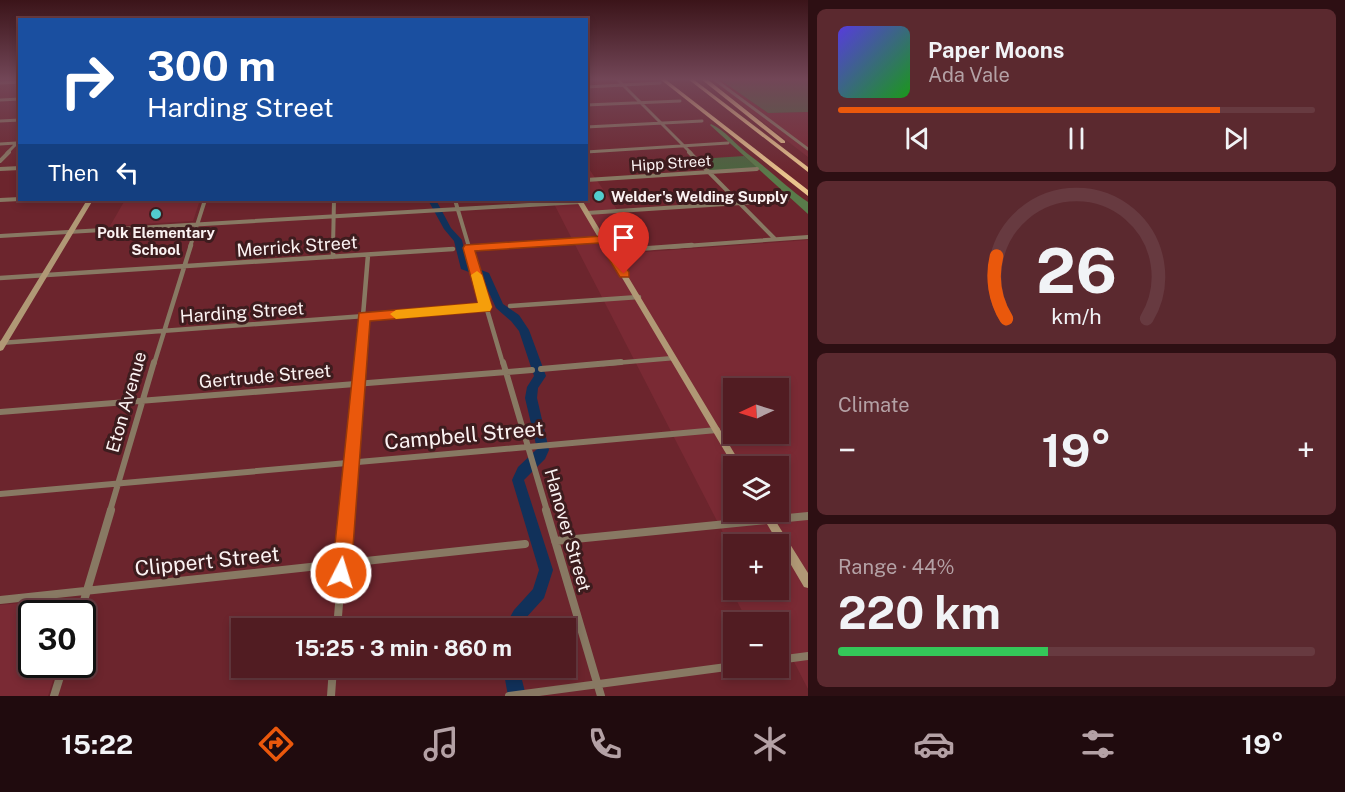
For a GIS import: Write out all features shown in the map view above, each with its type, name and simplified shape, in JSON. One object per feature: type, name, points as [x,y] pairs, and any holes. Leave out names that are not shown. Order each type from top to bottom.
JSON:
[{"type":"highway","points":[[701,111],[808,193]]},
{"type":"highway","points":[[711,111],[808,193]]},
{"type":"highway","points":[[732,111],[808,170]]},
{"type":"highway","points":[[741,111],[794,152]]},
{"type":"highway","points":[[744,111],[808,163]]},
{"type":"main road","points":[[1,344],[89,201]]},
{"type":"main road","points":[[580,201],[732,456]]},
{"type":"main road","points":[[772,522],[808,583]]},
{"type":"street","points":[[648,111],[775,239]]},
{"type":"street","points":[[758,111],[808,148]]},
{"type":"street","points":[[0,121],[18,120]]},
{"type":"street","points":[[588,127],[702,121]]},
{"type":"street","points":[[0,144],[18,142]]},
{"type":"street","points":[[0,161],[18,142]]},
{"type":"street","points":[[588,152],[728,143]]},
{"type":"street","points":[[0,170],[18,168]]},
{"type":"street","name":"Hipp Street","points":[[588,180],[757,169]]},
{"type":"street","points":[[0,200],[18,199]]},
{"type":"street","points":[[587,213],[787,200]]},
{"type":"street","name":"Eton Avenue","points":[[84,600],[205,201]]},
{"type":"street","points":[[333,257],[334,201]]},
{"type":"street","name":"Hanover Street","points":[[455,201],[601,696]]},
{"type":"street","points":[[0,236],[580,201]]},
{"type":"street","points":[[610,251],[808,237]]},
{"type":"street","points":[[469,248],[603,239]]},
{"type":"street","name":"Merrick Street","points":[[0,278],[453,249]]},
{"type":"street","points":[[338,618],[368,255]]},
{"type":"street","points":[[510,306],[639,297]]},
{"type":"street","name":"Harding Street","points":[[1,344],[486,307]]},
{"type":"street","points":[[541,369],[674,358]]},
{"type":"street","name":"Gertrude Street","points":[[0,412],[532,370]]},
{"type":"street","name":"Campbell Street","points":[[0,494],[717,430]]},
{"type":"street","points":[[789,516],[808,516]]},
{"type":"street","points":[[555,541],[723,520]]},
{"type":"street","name":"Clippert Street","points":[[0,600],[525,544]]},
{"type":"street","points":[[789,659],[808,656]]},
{"type":"street","points":[[509,696],[723,667]]},
{"type":"street","points":[[54,696],[60,678]]},
{"type":"street","points":[[331,696],[332,678]]},
{"type":"shaded area","points":[[749,111],[808,112],[808,157]]},
{"type":"shaded area","points":[[588,167],[646,252],[808,240],[808,689],[792,658],[789,658],[789,612],[743,612],[736,600],[789,600],[789,534],[724,534],[553,201],[588,201]]},
{"type":"shaded area","name":"Polk Elementary School","points":[[124,201],[200,201],[193,221],[110,226]]},
{"type":"shaded area","points":[[18,603],[18,678],[54,678],[48,696],[0,696],[0,605]]},
{"type":"green space","points":[[766,111],[808,111],[808,112]]},
{"type":"green space","points":[[710,125],[808,202],[808,214]]},
{"type":"green space","points":[[744,156],[758,168],[710,171],[698,159]]},
{"type":"waterway","points":[[433,201],[448,229],[458,240],[464,267],[486,275],[499,306],[515,318],[524,330],[540,376],[533,387],[531,398],[543,450],[523,471],[518,480],[546,570],[539,593],[517,618]]},
{"type":"waterway","points":[[513,678],[517,696]]},
{"type":"slow traffic","points":[[396,314],[486,307],[477,275]]},
{"type":"place","name":"Welder's Welding Supply","points":[[599,196]]},
{"type":"place","name":"Polk Elementary School","points":[[156,214]]},
{"type":"route","points":[[341,573],[364,317],[486,307],[469,248],[603,239],[624,274]]}]
